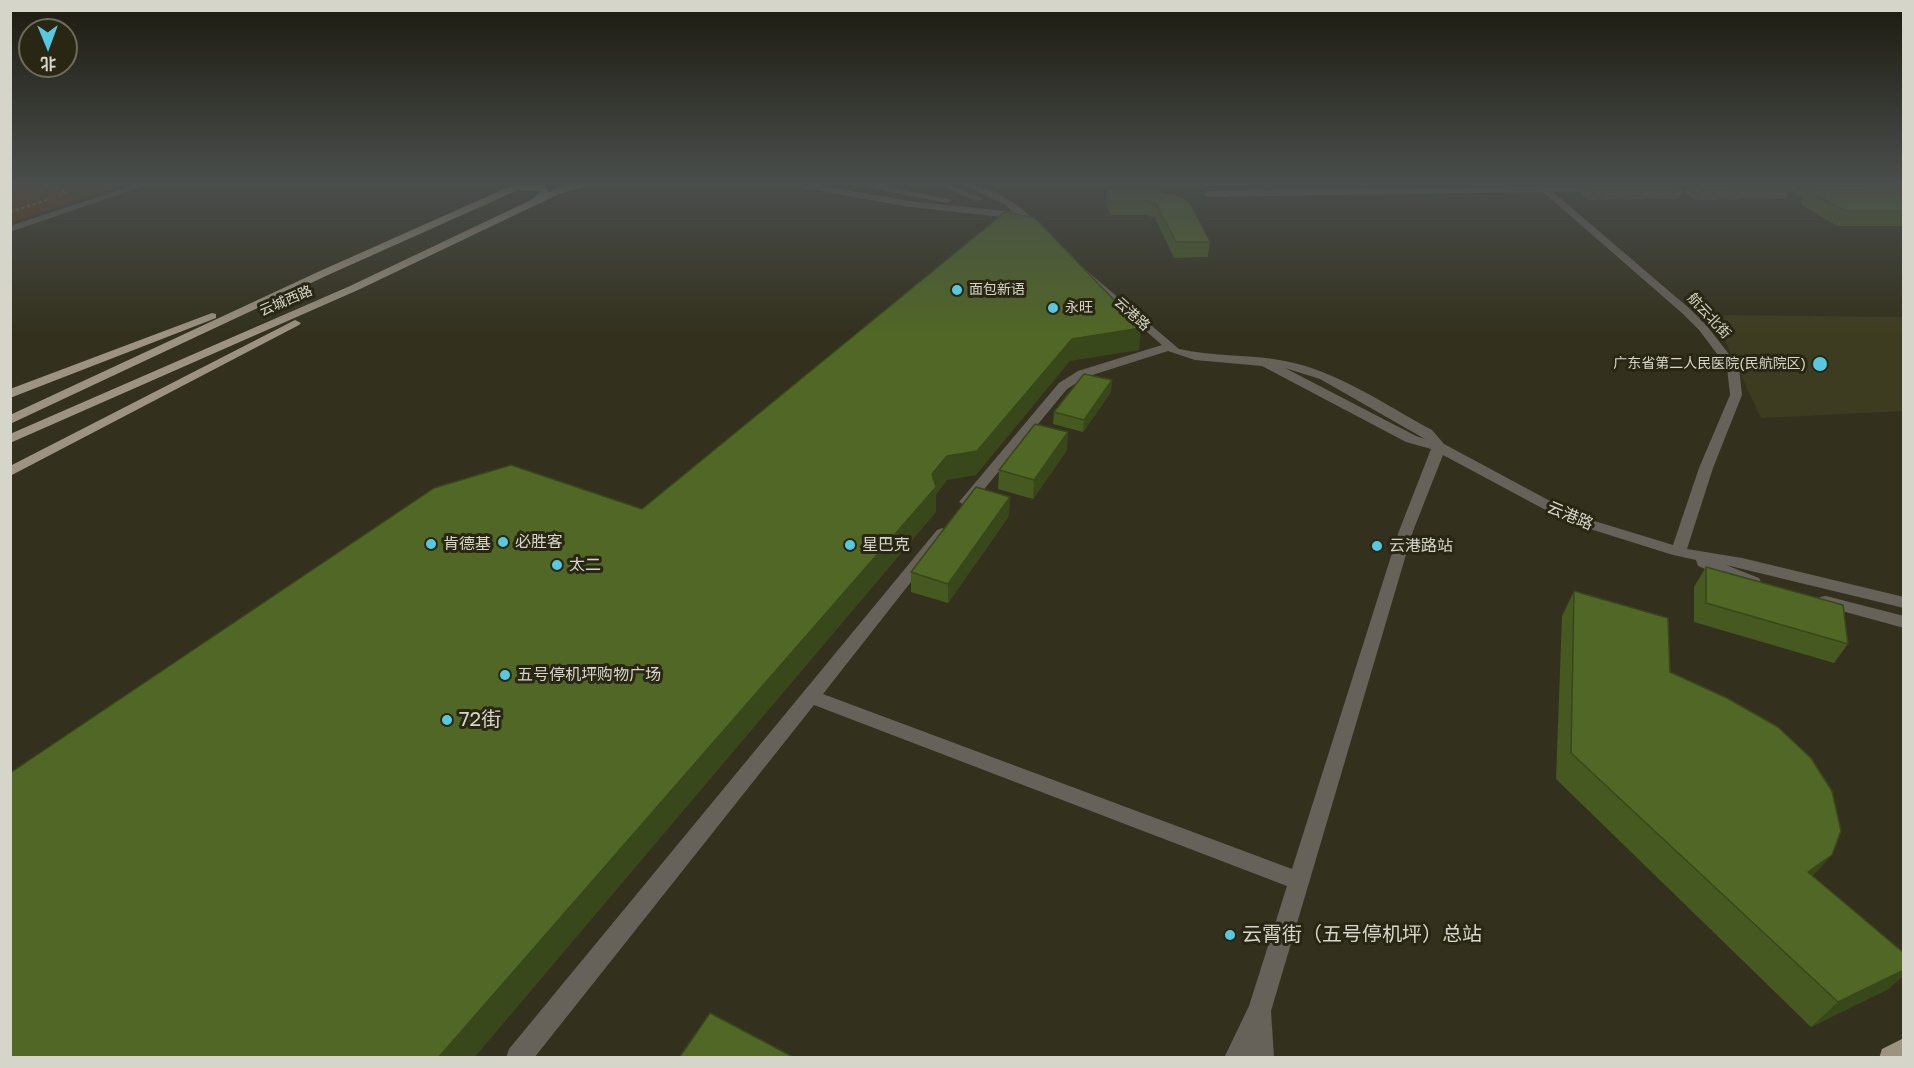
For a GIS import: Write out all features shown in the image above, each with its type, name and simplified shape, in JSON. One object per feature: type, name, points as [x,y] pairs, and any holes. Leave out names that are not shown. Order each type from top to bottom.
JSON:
[{"type":"main road","name":"云城西路","points":[[10,420],[409,235]]},
{"type":"main road","name":"云城西路","points":[[10,440],[354,288],[465,235]]},
{"type":"main road","points":[[10,394],[324,273]]},
{"type":"main road","points":[[10,472],[287,327],[354,288]]},
{"type":"main road","points":[[1891,1058],[1904,1050]]},
{"type":"street","points":[[1044,235],[1049,239]]},
{"type":"street","name":"航云北街","points":[[1598,235],[1686,311],[1703,328],[1732,367],[1736,394],[1706,468],[1678,552]]},
{"type":"street","name":"云港路","points":[[1074,262],[1168,347],[1195,356],[1264,362],[1411,440],[1438,447],[1573,519],[1678,552],[1746,580],[1780,589]]},
{"type":"street","points":[[518,1058],[953,518],[1063,386],[1082,374],[1168,347]]},
{"type":"street","points":[[1236,1058],[1260,1010],[1406,531],[1438,447]]},
{"type":"street","name":"云港路","points":[[1678,552],[1742,562],[1904,603]]},
{"type":"street","points":[[1814,598],[1904,622]]},
{"type":"street","points":[[810,696],[1299,881]]},
{"type":"street","points":[[1260,1010],[1263,1058]]},
{"type":"shaded area","name":"广东省第二人民医院(民航院区)","points":[[1713,315],[1903,317],[1903,411],[1761,418]]},
{"type":"building","name":"五号停机坪购物广场","points":[[977,235],[1051,235],[1141,328],[1072,339],[977,451],[947,456],[932,474],[936,487],[438,1058],[10,1058],[10,773],[434,488],[511,465],[642,509]]},
{"type":"building","points":[[1172,235],[1206,235],[1210,242],[1176,242]]},
{"type":"building","points":[[1084,374],[1112,380],[1084,420],[1054,412]]},
{"type":"building","points":[[1035,424],[1068,432],[1034,480],[999,470]]},
{"type":"building","points":[[976,487],[1010,497],[948,584],[911,572]]},
{"type":"building","points":[[1706,567],[1843,605],[1848,644],[1706,603]]},
{"type":"building","points":[[1574,591],[1668,618],[1670,672],[1727,698],[1778,727],[1811,758],[1832,791],[1841,831],[1832,855],[1808,872],[1904,953],[1904,970],[1838,1002],[1571,753]]},
{"type":"building","points":[[710,1013],[795,1058],[679,1058]]},
{"type":"place","name":"面包新语","points":[[957,290]]},
{"type":"place","name":"永旺","points":[[1053,308]]},
{"type":"place","name":"广东省第二人民医院(民航院区)","points":[[1820,364]]},
{"type":"place","name":"必胜客","points":[[503,542]]},
{"type":"place","name":"肯德基","points":[[431,544]]},
{"type":"place","name":"星巴克","points":[[850,545]]},
{"type":"place","name":"云港路站","points":[[1377,546]]},
{"type":"place","name":"太二","points":[[557,565]]},
{"type":"place","name":"五号停机坪购物广场","points":[[505,675]]},
{"type":"place","name":"72街","points":[[447,720]]},
{"type":"place","name":"云霄街（五号停机坪）总站","points":[[1230,935]]}]
